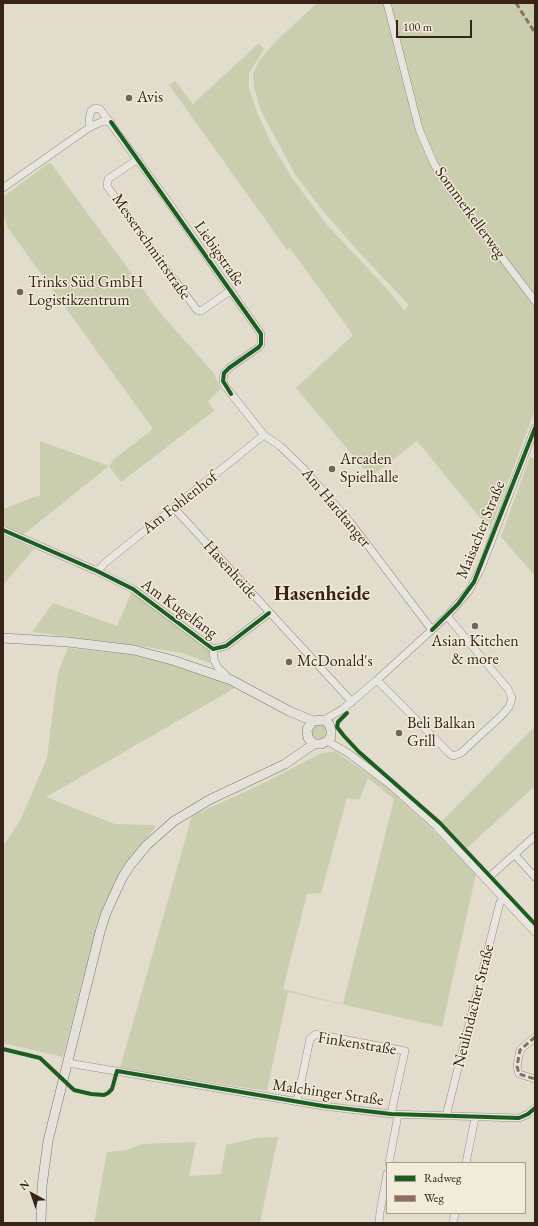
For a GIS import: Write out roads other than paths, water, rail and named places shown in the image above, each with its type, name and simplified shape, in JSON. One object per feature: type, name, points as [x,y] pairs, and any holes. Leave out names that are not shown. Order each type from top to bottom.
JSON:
[{"type":"main road","points":[[3,638],[68,642],[134,650],[172,660],[232,680],[289,711],[313,721],[328,731],[321,744],[309,737],[289,711]]},
{"type":"main road","points":[[41,1223],[42,1186],[48,1141],[106,912],[114,894],[131,864],[161,831],[185,813],[296,757],[309,737],[313,721]]},
{"type":"street","name":"Sommerkellerweg","points":[[387,3],[419,129],[434,164],[452,192],[535,301]]},
{"type":"street","name":"Liebigstraße","points":[[90,127],[90,114],[95,108],[101,110],[138,159],[230,291],[255,324],[262,338],[259,347],[224,373],[223,381],[231,394]]},
{"type":"street","points":[[3,188],[90,127],[103,121],[111,122]]},
{"type":"street","name":"Messerschmittstraße","points":[[138,159],[108,179],[107,186],[153,252],[196,310],[201,311],[230,291]]},
{"type":"street","name":"Am Hardtanger","points":[[231,394],[264,435],[280,446],[304,469],[333,502],[368,545],[432,630]]},
{"type":"street","name":"Maisacher Straße","points":[[328,731],[343,709],[447,616],[469,591],[477,576],[535,428]]},
{"type":"street","name":"Am Fohlenhof","points":[[97,571],[106,562],[264,435]]},
{"type":"street","name":"Hasenheide","points":[[174,508],[352,702]]},
{"type":"street","name":"Am Kugelfang","points":[[3,530],[97,571],[133,589],[213,649],[226,646],[269,613]]},
{"type":"street","points":[[377,680],[449,753],[453,756],[461,753],[501,716],[508,708],[512,698],[508,689],[447,616]]},
{"type":"street","points":[[213,649],[214,660],[219,669],[232,680]]},
{"type":"street","points":[[328,731],[348,753],[388,783],[436,826],[535,932]]},
{"type":"street","points":[[487,880],[535,836]]},
{"type":"street","points":[[515,855],[535,877]]},
{"type":"street","name":"Neulindacher Straße","points":[[446,1116],[500,902],[503,898]]},
{"type":"street","name":"Finkenstraße","points":[[297,1101],[310,1039],[316,1034],[405,1051],[394,1114]]},
{"type":"street","points":[[535,1037],[520,1050],[516,1066],[520,1074],[535,1079]]},
{"type":"street","name":"Malchinger Straße","points":[[68,1062],[297,1101],[394,1114],[475,1118],[519,1118],[532,1116],[535,1108]]},
{"type":"street","points":[[389,1162],[394,1114]]},
{"type":"street","points":[[466,1162],[475,1118]]},
{"type":"street","points":[[379,1223],[386,1179]]},
{"type":"place","name":"Avis","points":[[129,98]]},
{"type":"place","name":"Trinks Süd GmbH Logistikzentrum","points":[[20,292]]},
{"type":"place","name":"Arcaden Spielhalle","points":[[332,469]]},
{"type":"place","name":"Asian Kitchen & more","points":[[475,626]]},
{"type":"place","name":"McDonald's","points":[[289,662]]},
{"type":"place","name":"Beli Balkan Grill","points":[[399,733]]},
{"type":"district","name":"Hasenheide","points":[[322,595]]}]
